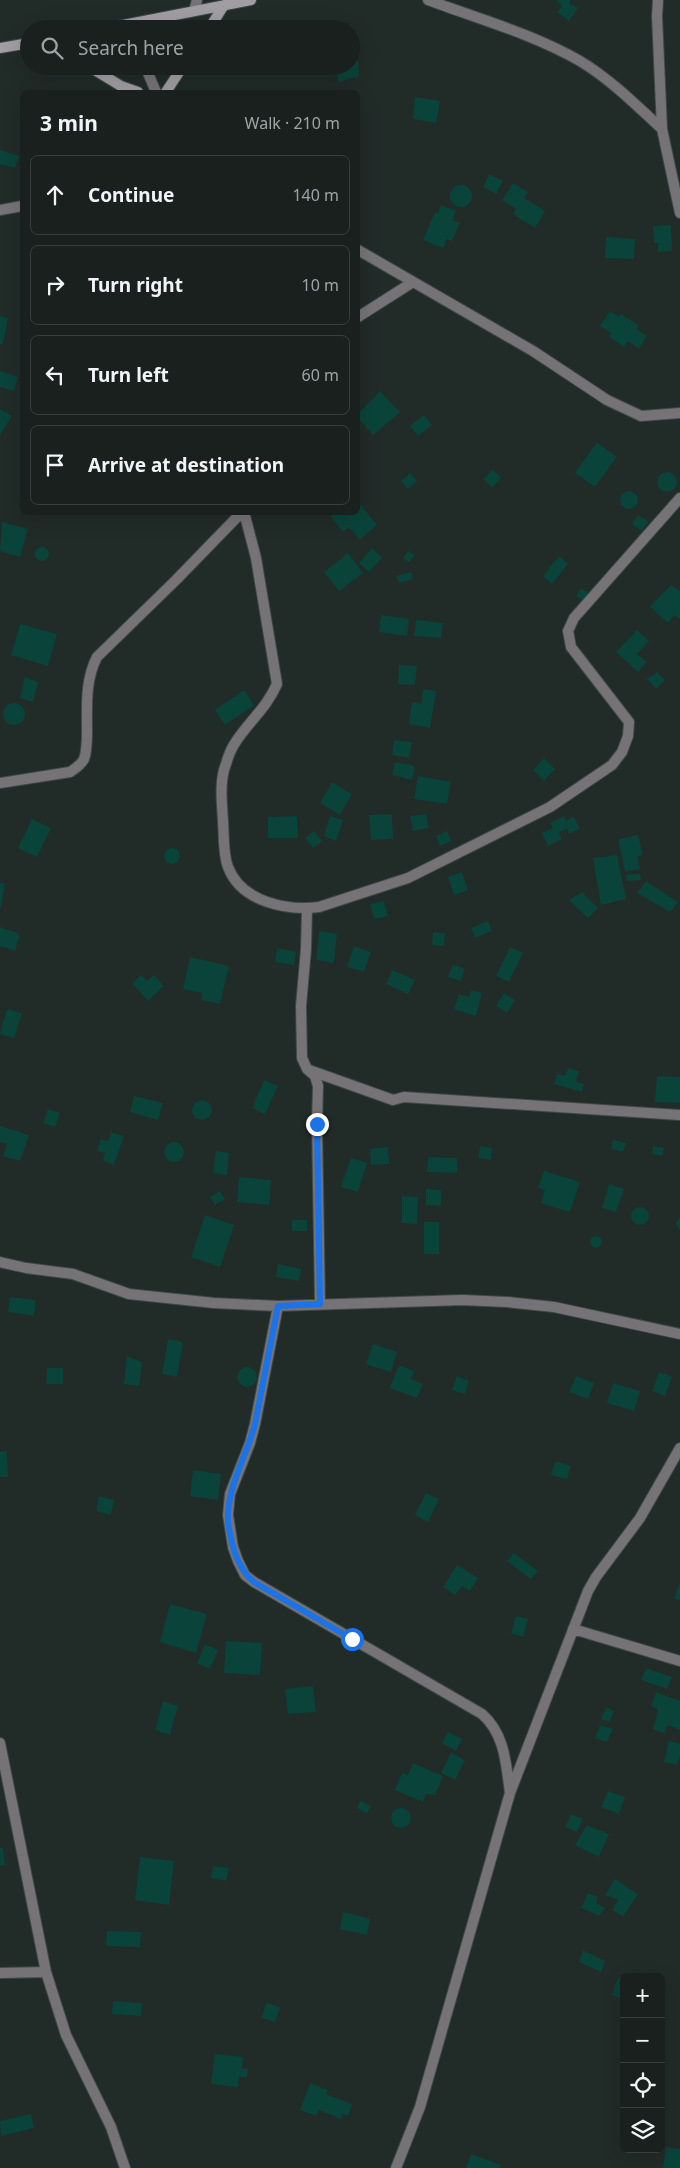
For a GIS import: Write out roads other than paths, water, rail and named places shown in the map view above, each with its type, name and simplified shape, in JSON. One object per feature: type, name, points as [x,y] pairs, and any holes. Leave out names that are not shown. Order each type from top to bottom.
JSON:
[{"type":"street","points":[[194,11],[197,0]]},
{"type":"street","points":[[157,20],[251,0]]},
{"type":"street","points":[[428,0],[538,40],[581,62],[623,93],[662,129]]},
{"type":"street","points":[[658,0],[662,129],[680,214]]},
{"type":"street","points":[[215,20],[224,5]]},
{"type":"street","points":[[0,48],[20,45]]},
{"type":"street","points":[[103,75],[133,90]]},
{"type":"street","points":[[149,75],[155,90]]},
{"type":"street","points":[[167,90],[177,75]]},
{"type":"street","points":[[0,210],[20,206]]},
{"type":"street","points":[[360,251],[532,350],[607,400],[641,416],[680,413]]},
{"type":"street","points":[[360,316],[413,282]]},
{"type":"street","points":[[244,515],[256,558],[277,684],[270,701],[234,744],[224,768],[222,803],[227,866],[236,882],[258,899],[286,908],[307,908],[320,907],[408,878],[550,807],[612,766],[622,752],[628,736],[629,722],[571,646],[568,631],[574,618],[680,498]]},
{"type":"street","points":[[0,783],[70,772],[79,766],[84,759],[86,746],[88,683],[91,669],[97,657],[240,515]]},
{"type":"street","points":[[307,908],[306,949],[301,1006],[302,1058],[307,1069],[315,1076],[318,1086],[320,1304]]},
{"type":"street","points":[[307,1069],[393,1100],[404,1097],[680,1115]]},
{"type":"street","points":[[0,1262],[26,1268],[73,1274],[129,1294],[214,1303],[278,1306],[462,1300],[507,1302],[554,1307],[680,1334]]},
{"type":"street","points":[[278,1306],[250,1443],[230,1494],[228,1515],[233,1548],[238,1561],[245,1575],[254,1582],[482,1714],[492,1723],[500,1739],[510,1793]]},
{"type":"street","points":[[396,2168],[420,2107],[510,1793],[574,1629],[581,1605],[596,1576],[640,1518],[680,1448]]},
{"type":"street","points":[[574,1629],[680,1661]]},
{"type":"street","points":[[0,1742],[46,1972],[66,2035],[111,2127],[125,2168]]},
{"type":"street","points":[[0,1973],[46,1972]]}]
